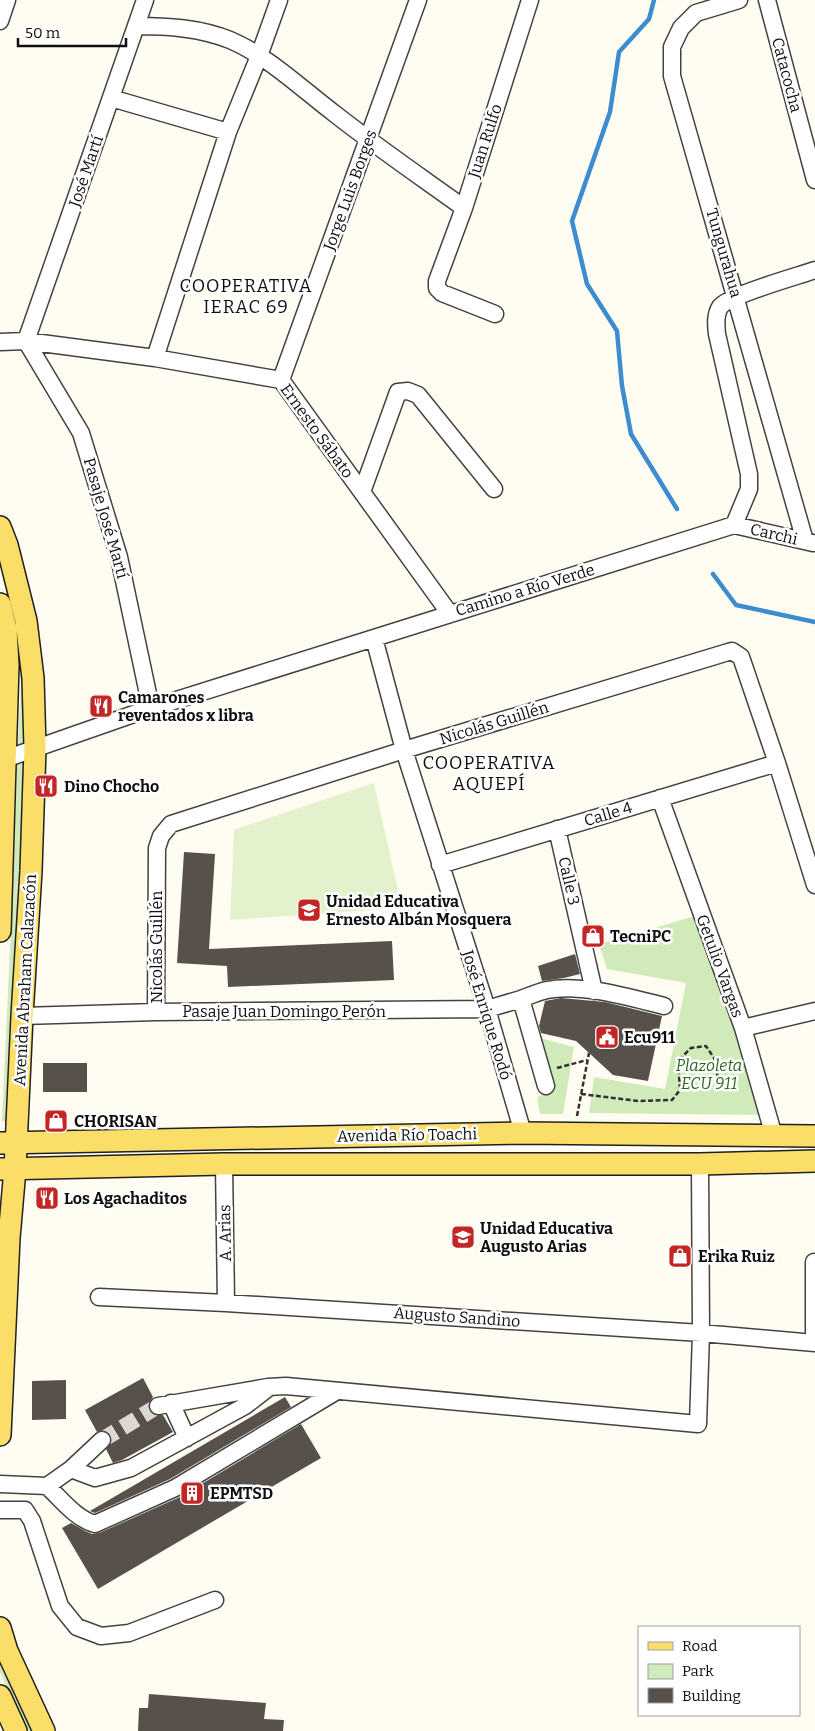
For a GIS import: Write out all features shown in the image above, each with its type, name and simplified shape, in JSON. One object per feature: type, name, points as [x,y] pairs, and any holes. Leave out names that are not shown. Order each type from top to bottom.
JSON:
[{"type":"main road","name":"Avenida Abraham Calazacón","points":[[0,527],[7,545],[26,620],[33,678],[35,748],[31,871],[22,1016],[8,1142],[9,1238],[0,1435]]},
{"type":"main road","name":"Avenida Abraham Calazacón","points":[[0,604],[6,629],[4,665],[6,759],[0,931]]},
{"type":"main road","name":"Avenida Río Toachi","points":[[8,1142],[523,1133],[815,1136]]},
{"type":"main road","name":"Avenida Río Toachi","points":[[8,1169],[224,1164],[700,1164],[815,1161]]},
{"type":"main road","points":[[0,1628],[14,1649],[44,1731]]},
{"type":"main road","points":[[0,1696],[16,1731]]},
{"type":"street","points":[[0,21],[7,0]]},
{"type":"street","name":"José Martí","points":[[26,341],[145,0]]},
{"type":"street","points":[[155,358],[228,132],[259,56],[279,0]]},
{"type":"street","name":"Juan Rulfo","points":[[495,314],[442,292],[437,288],[437,281],[464,208],[530,0]]},
{"type":"street","name":"Tungurahua","points":[[739,0],[696,13],[681,28],[672,47],[672,76],[810,542]]},
{"type":"street","name":"Catacocha","points":[[767,0],[815,180]]},
{"type":"street","name":"Jorge Luis Borges","points":[[281,380],[415,2]]},
{"type":"street","points":[[136,26],[176,27],[197,30],[230,40],[259,56],[368,139],[464,208]]},
{"type":"street","points":[[111,98],[228,132]]},
{"type":"street","points":[[734,525],[750,489],[749,474],[717,334],[716,321],[721,306],[736,297],[815,270]]},
{"type":"street","name":"Ernesto Sábato","points":[[0,342],[26,341],[155,358],[281,380],[450,614]]},
{"type":"street","name":"Pasaje José Martí","points":[[26,341],[81,433],[119,557],[151,708]]},
{"type":"street","points":[[362,492],[398,392],[408,391],[418,395],[494,489]]},
{"type":"street","name":"Carchi","points":[[734,525],[810,542]]},
{"type":"street","name":"Camino a Río Verde","points":[[6,759],[151,708],[734,525]]},
{"type":"street","name":"José Enrique Rodó","points":[[374,638],[404,750],[487,1009],[523,1133]]},
{"type":"street","name":"Nicolás Guillén","points":[[156,1012],[157,848],[162,836],[171,824],[404,750],[732,651],[741,657],[777,762],[815,885]]},
{"type":"street","name":"Calle 4","points":[[440,865],[777,762]]},
{"type":"street","name":"Getulio Vargas","points":[[660,798],[743,1028],[774,1136]]},
{"type":"street","name":"Calle 3","points":[[557,829],[594,991]]},
{"type":"street","name":"Pasaje Juan Domingo Perón","points":[[22,1016],[156,1012],[487,1009],[547,990],[570,989],[630,997],[664,1006]]},
{"type":"street","points":[[521,999],[546,1086]]},
{"type":"street","points":[[743,1028],[815,1010]]},
{"type":"street","name":"A. Arias","points":[[224,1164],[226,1303]]},
{"type":"street","points":[[187,1438],[165,1405],[269,1387],[286,1386],[698,1424],[701,1333],[700,1164]]},
{"type":"street","points":[[814,1262],[814,1343]]},
{"type":"street","name":"Augusto Sandino","points":[[99,1297],[226,1303],[701,1333],[814,1343]]},
{"type":"street","points":[[71,1469],[95,1478],[131,1468],[245,1406],[269,1387]]},
{"type":"street","points":[[47,1486],[86,1522],[95,1524],[174,1488],[337,1391]]},
{"type":"street","points":[[0,1484],[47,1486],[71,1469],[102,1440]]},
{"type":"street","points":[[0,1510],[25,1510],[32,1521],[60,1606],[77,1627],[101,1636],[129,1633],[215,1600]]},
{"type":"path","points":[[581,1094],[638,1101],[672,1100],[680,1090],[678,1061],[691,1048],[706,1046],[714,1058],[720,1088]]},
{"type":"path","points":[[577,1116],[589,1053]]},
{"type":"path","points":[[556,1068],[587,1060]]},
{"type":"green space","points":[[0,535],[24,622],[28,745],[18,746],[21,681],[14,624],[0,566]]},
{"type":"green space","points":[[26,763],[9,1122],[2,1121],[17,764]]},
{"type":"green space","points":[[374,783],[402,908],[230,920],[234,830]]},
{"type":"green space","name":"Plazoleta ECU 911","points":[[695,916],[768,1115],[589,1113],[594,1077],[665,1089],[686,983],[607,969],[599,944]]},
{"type":"green space","points":[[539,1038],[574,1047],[563,1114],[540,1114],[537,1097],[555,1091]]},
{"type":"green space","points":[[0,1654],[33,1731],[25,1731],[0,1672]]},
{"type":"building","points":[[184,852],[215,854],[209,949],[392,941],[394,980],[228,987],[227,966],[177,963]]},
{"type":"building","points":[[575,954],[580,974],[542,981],[538,966]]},
{"type":"building","name":"Ecu911","points":[[561,998],[605,1002],[662,1016],[648,1081],[613,1075],[576,1041],[541,1033],[539,1026],[545,1001]]},
{"type":"building","points":[[43,1063],[87,1063],[87,1092],[43,1092]]},
{"type":"building","points":[[143,1378],[153,1397],[149,1403],[150,1412],[155,1415],[163,1415],[173,1432],[113,1463],[106,1449],[112,1442],[110,1434],[104,1430],[97,1432],[85,1410]]},
{"type":"building","points":[[66,1380],[66,1419],[32,1420],[32,1381]]},
{"type":"building","points":[[285,1397],[291,1407],[170,1479],[95,1513],[90,1511]]},
{"type":"building","name":"EPMTSD","points":[[301,1424],[321,1458],[98,1589],[62,1528],[71,1523],[92,1534],[99,1533],[180,1497]]},
{"type":"building","points":[[149,1694],[266,1703],[264,1719],[284,1720],[283,1731],[138,1731],[139,1708],[148,1708]]},
{"type":"waterway","points":[[654,0],[649,19],[619,52],[610,112],[572,221],[587,284],[617,331],[622,386],[631,434],[677,509]]},
{"type":"waterway","points":[[713,574],[736,605],[815,622]]},
{"type":"tunnel","points":[[102,1440],[158,1406]]},
{"type":"place","name":"Camarones reventados x libra","points":[[101,706]]},
{"type":"place","name":"Dino Chocho","points":[[46,786]]},
{"type":"place","name":"Unidad Educativa Ernesto Albán Mosquera","points":[[309,910]]},
{"type":"place","name":"TecniPC","points":[[593,936]]},
{"type":"place","name":"Ecu911","points":[[607,1037]]},
{"type":"place","name":"CHORISAN","points":[[56,1121]]},
{"type":"place","name":"Los Agachaditos","points":[[47,1198]]},
{"type":"place","name":"Unidad Educativa Augusto Arias","points":[[463,1237]]},
{"type":"place","name":"Erika Ruiz","points":[[680,1256]]},
{"type":"place","name":"EPMTSD","points":[[192,1493]]},
{"type":"district","name":"COOPERATIVA IERAC 69","points":[[246,296]]},
{"type":"district","name":"COOPERATIVA AQUEPÍ","points":[[489,773]]}]
